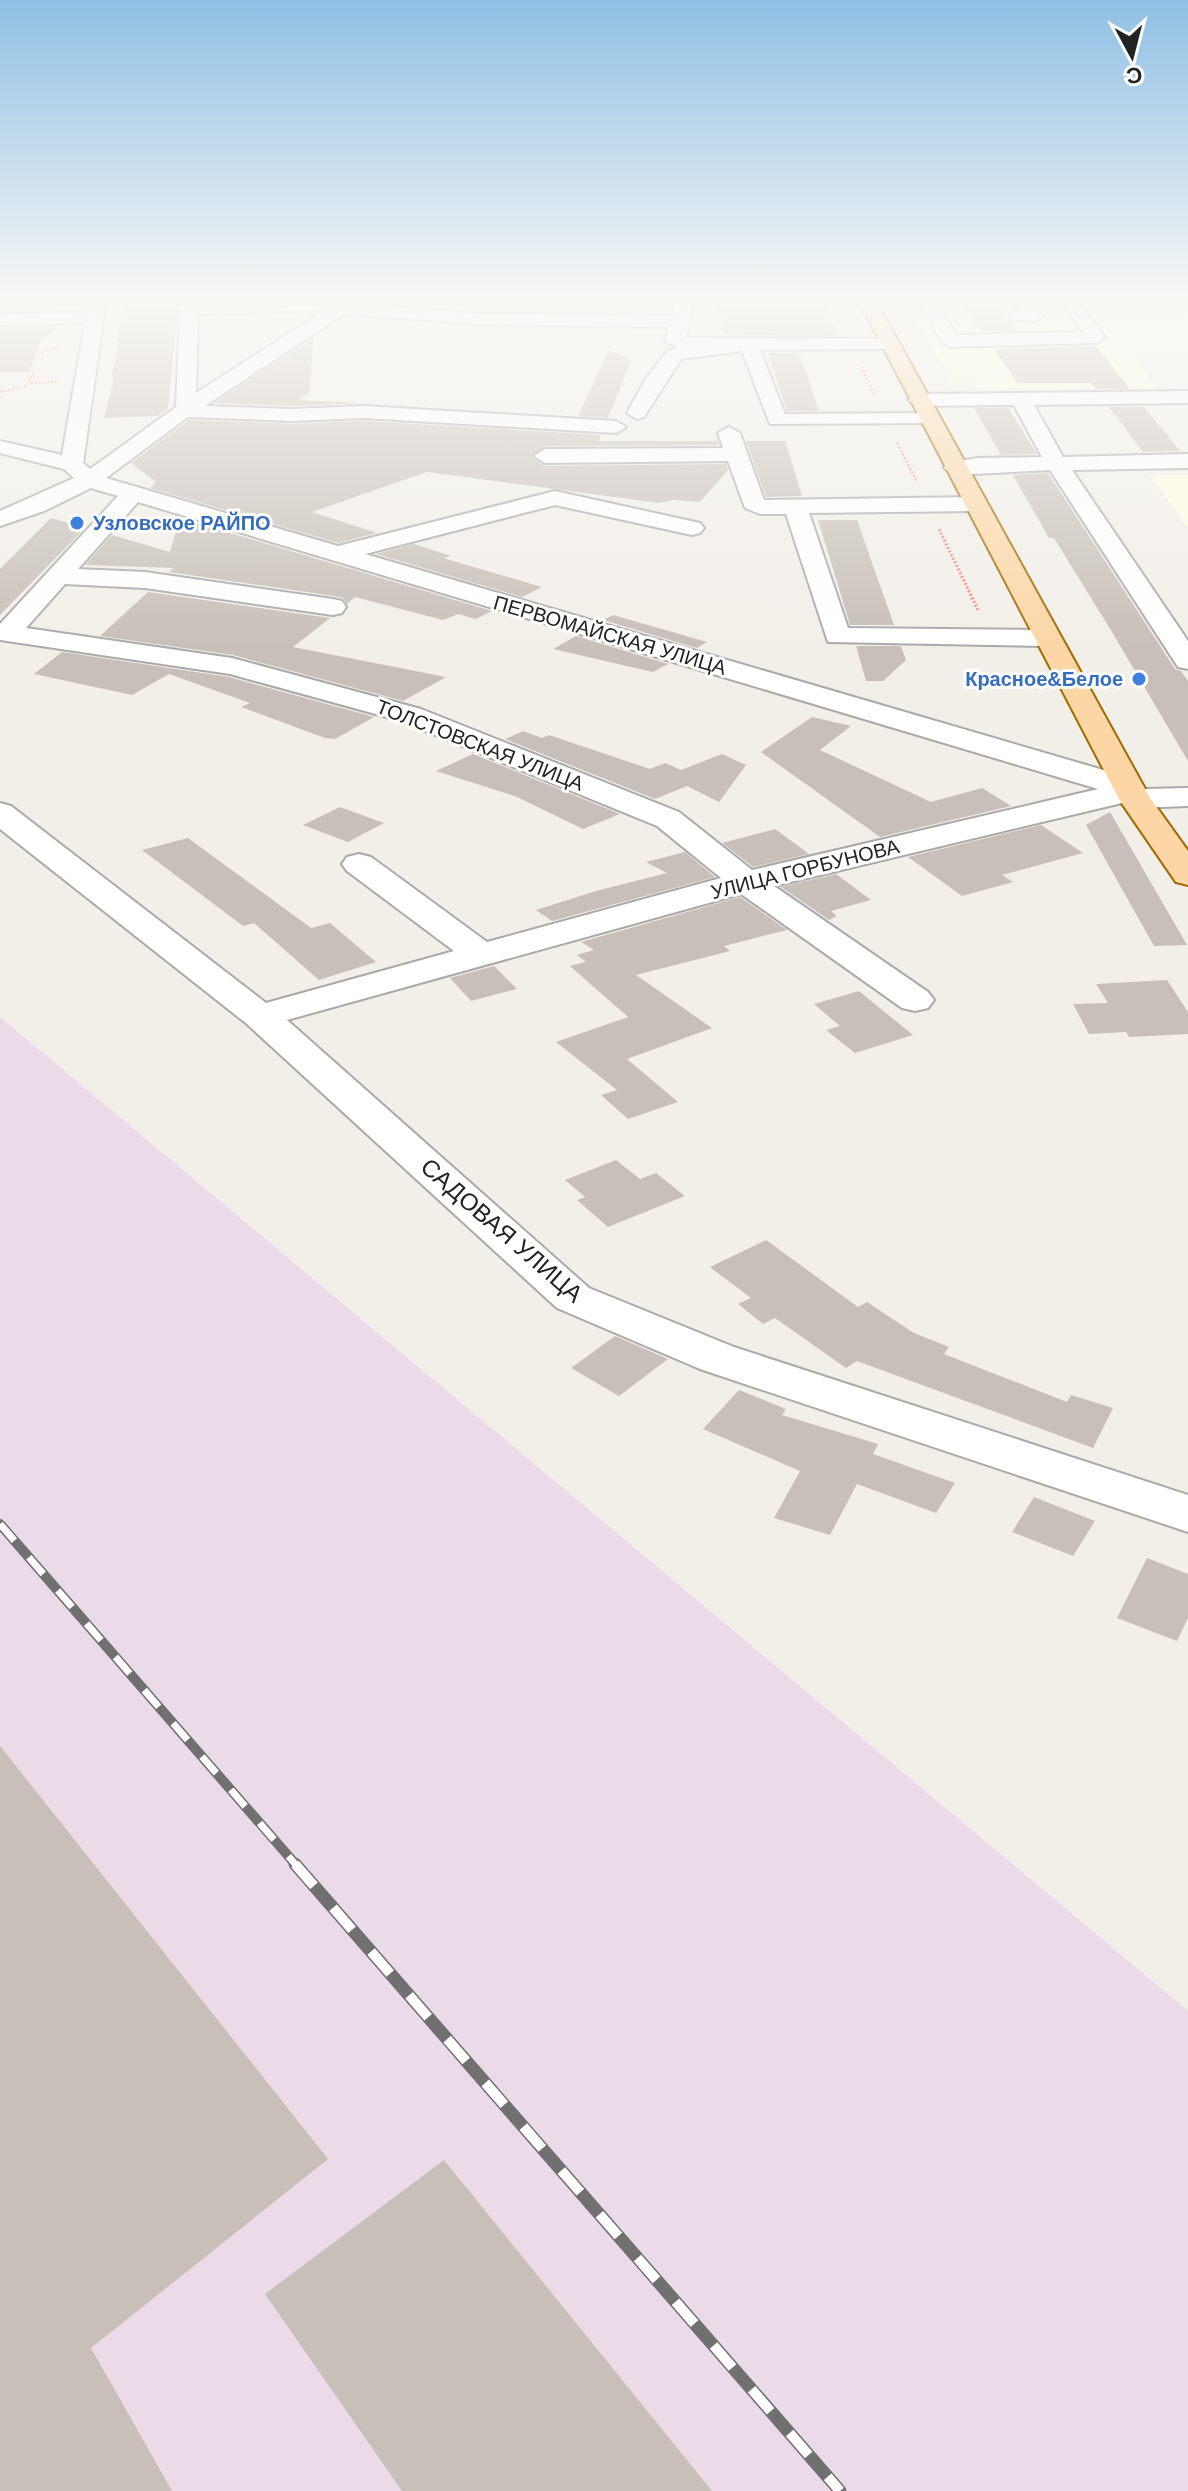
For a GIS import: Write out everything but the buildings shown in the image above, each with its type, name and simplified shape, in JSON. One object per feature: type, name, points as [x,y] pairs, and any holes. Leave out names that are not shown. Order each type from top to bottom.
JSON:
[{"type":"main road","points":[[928,417],[1133,795],[1188,875]]},
{"type":"street","points":[[80,472],[85,417]]},
{"type":"street","points":[[0,519],[36,506],[80,472],[173,417]]},
{"type":"street","points":[[452,417],[616,427]]},
{"type":"street","points":[[776,417],[777,420],[814,417]]},
{"type":"street","points":[[1031,417],[1056,463],[1188,661]]},
{"type":"street","points":[[1095,417],[1126,461]]},
{"type":"street","points":[[545,456],[733,444],[753,503],[760,507],[974,504]]},
{"type":"street","name":"ПЕРВОМАЙСКАЯ УЛИЦА","points":[[0,447],[80,472],[133,493],[1099,779],[1133,795],[1188,797]]},
{"type":"street","points":[[955,468],[1188,461]]},
{"type":"street","points":[[3,633],[133,493]]},
{"type":"street","points":[[337,554],[555,498],[692,528]]},
{"type":"street","points":[[796,508],[837,636],[1046,638]]},
{"type":"street","points":[[59,576],[145,580],[333,607]]},
{"type":"street","name":"ТОЛСТОВСКАЯ УЛИЦА","points":[[3,633],[232,666],[411,715],[668,819],[746,882],[915,1000]]},
{"type":"street","name":"УЛИЦА ГОРБУНОВА","points":[[260,1016],[746,882],[1133,795]]},
{"type":"street","name":"САДОВАЯ УЛИЦА","points":[[0,813],[260,1016],[573,1298],[717,1358],[1188,1514]]},
{"type":"street","points":[[359,864],[481,955]]},
{"type":"shaded area","points":[[1150,475],[1188,475],[1188,528]]},
{"type":"shaded area","points":[[0,1017],[1188,2011],[1188,2491],[0,2491]]},
{"type":"railway","points":[[0,1524],[297,1866]]},
{"type":"railway","points":[[295,1864],[840,2491]]},
{"type":"place","name":"Узловское РАЙПО","points":[[77,523]]},
{"type":"place","name":"Красное&Белое","points":[[1139,679]]}]
